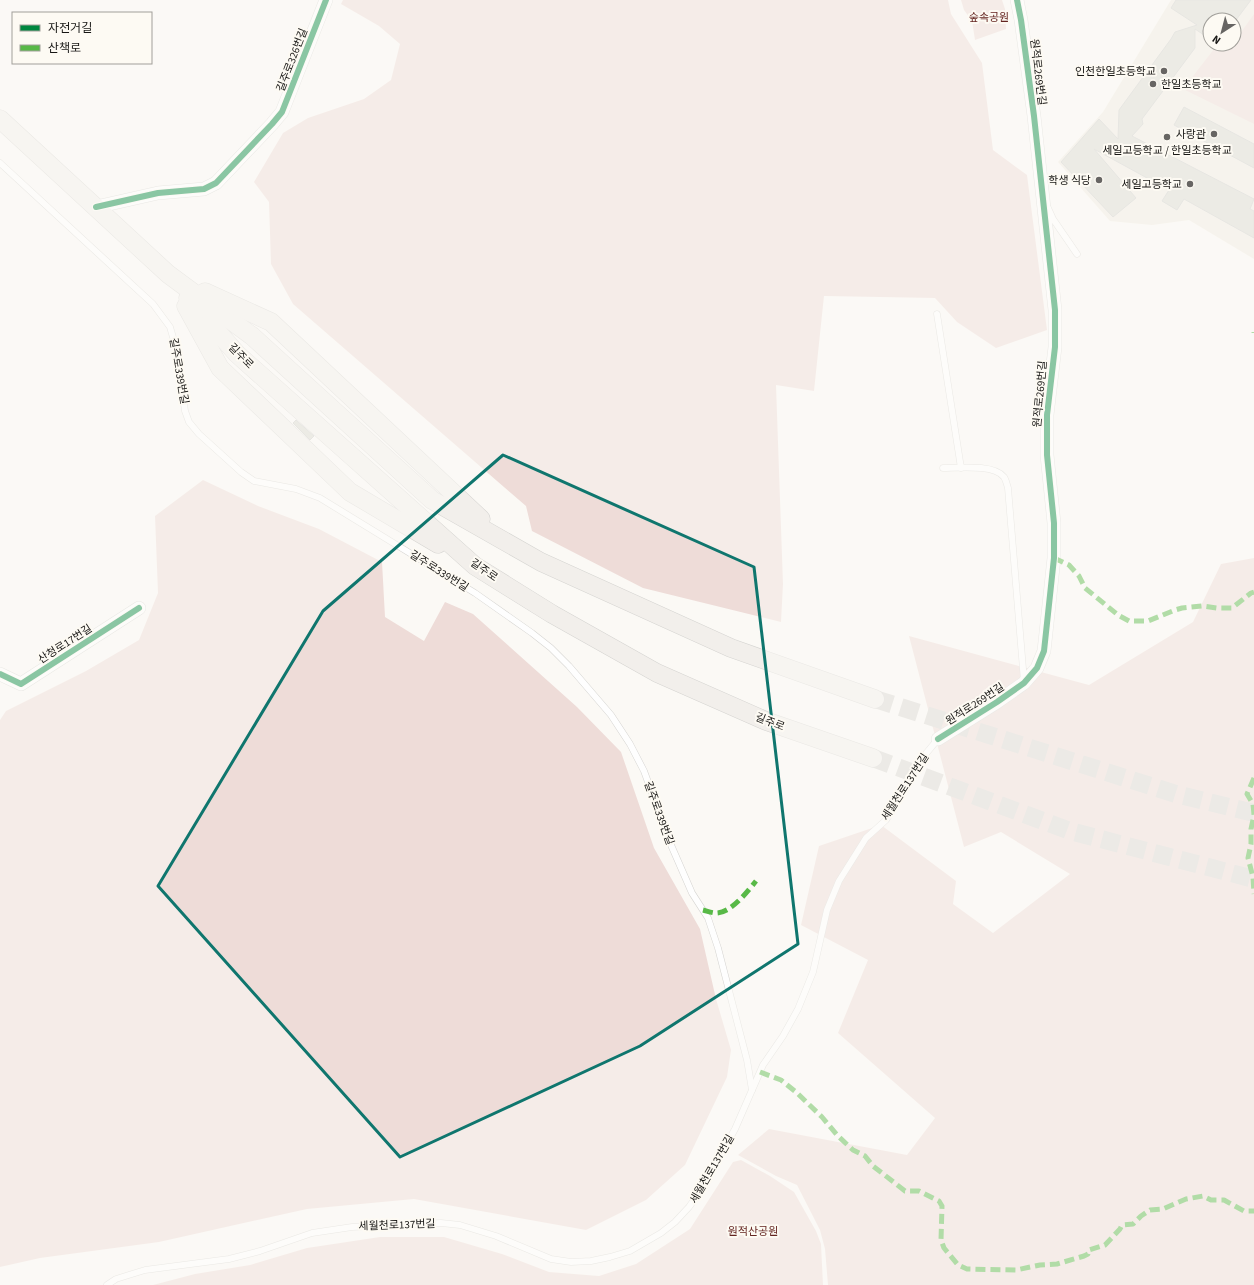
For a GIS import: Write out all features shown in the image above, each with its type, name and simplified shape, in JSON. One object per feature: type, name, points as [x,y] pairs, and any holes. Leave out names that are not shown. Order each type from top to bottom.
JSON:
[{"type":"main road","name":"길주로","points":[[0,119],[168,274],[237,354],[475,566],[552,614],[657,673],[766,721],[873,758]]},
{"type":"main road","points":[[168,274],[271,322],[503,540],[541,562],[731,648],[875,699]]},
{"type":"main road","points":[[168,274],[220,368],[350,492],[475,566]]},
{"type":"street","name":"길주로326번길","points":[[96,207],[158,193],[204,189],[216,183],[282,112],[326,0]]},
{"type":"street","name":"원적로269번길","points":[[938,739],[1024,683],[1038,668],[1044,651],[1054,558],[1054,523],[1047,455],[1047,415],[1055,347],[1055,310],[1044,198],[1023,35],[1017,0]]},
{"type":"street","name":"산청로17번길","points":[[0,674],[22,684],[139,608]]},
{"type":"lane","name":"길주로339번길","points":[[0,163],[153,304],[170,327],[177,351],[185,411],[189,422],[199,434],[241,472],[254,481],[296,489],[320,498],[475,593],[551,648],[569,666],[611,715],[630,744],[644,771],[671,845],[692,893],[708,918],[718,948],[743,1045],[752,1090]]},
{"type":"lane","points":[[1044,198],[1053,219],[1077,254]]},
{"type":"lane","points":[[937,314],[961,468]]},
{"type":"lane","points":[[943,468],[985,468],[995,470],[1003,476],[1008,488],[1024,683]]},
{"type":"lane","name":"세월천로137번길","points":[[106,1285],[116,1279],[145,1270],[228,1259],[260,1251],[312,1233],[352,1227],[441,1223],[460,1225],[496,1236],[551,1259],[571,1262],[591,1261],[623,1253],[648,1242],[675,1222],[689,1207],[701,1190],[735,1129],[763,1065],[783,1036],[798,1009],[813,972],[827,910],[839,880],[866,838],[886,820],[913,772],[938,739]]},
{"type":"highlighted area","points":[[503,455],[754,567],[798,944],[640,1046],[400,1157],[158,886],[323,611]]},
{"type":"shaded area","name":"세일고등학교 / 한일초등학교","points":[[1171,0],[1254,0],[1254,259],[1189,220],[1152,225],[1110,221],[1058,162],[1103,112]]},
{"type":"green space","points":[[343,0],[948,0],[951,14],[982,63],[993,150],[1027,175],[1047,330],[996,348],[957,322],[935,298],[824,296],[814,391],[776,385],[783,584],[781,622],[643,588],[532,531],[526,506],[293,304],[271,264],[269,202],[254,182],[283,133],[308,118],[364,99],[391,80],[400,44],[379,26],[341,4]]},
{"type":"green space","name":"숲속공원","points":[[961,0],[1002,0],[1005,9],[1006,29],[975,40],[972,21],[964,10]]},
{"type":"green space","points":[[1254,14],[1254,124],[1183,89],[1212,52],[1242,52],[1242,31]]},
{"type":"green space","points":[[203,480],[258,506],[319,529],[382,562],[385,617],[424,641],[445,602],[473,614],[577,707],[621,752],[654,848],[700,929],[716,999],[731,1050],[727,1077],[685,1165],[646,1200],[586,1230],[414,1199],[307,1209],[159,1242],[40,1258],[0,1267],[0,720],[6,711],[86,671],[139,640],[158,593],[155,516]]},
{"type":"green space","points":[[1254,558],[1254,1285],[828,1285],[825,1249],[820,1230],[797,1185],[776,1176],[738,1155],[769,1129],[907,1155],[935,1118],[838,1033],[868,960],[801,925],[819,846],[881,825],[956,881],[953,904],[993,933],[1070,874],[1001,832],[964,847],[909,636],[1089,685],[1193,622],[1221,564]]},
{"type":"green space","name":"원적산공원","points":[[741,1160],[770,1176],[794,1192],[816,1231],[821,1244],[823,1285],[153,1285],[195,1274],[250,1265],[307,1248],[380,1237],[444,1237],[502,1254],[549,1272],[599,1276],[636,1264],[690,1229],[733,1162]]},
{"type":"building","points":[[1176,0],[1251,0],[1242,12],[1202,12],[1202,34],[1195,29],[1195,48],[1142,119],[1143,124],[1132,136],[1254,199],[1250,209],[1254,211],[1254,238],[1184,199],[1177,210],[1162,201],[1169,190],[1094,149],[1136,198],[1113,217],[1061,162],[1099,119],[1118,139],[1119,110],[1175,32],[1197,25],[1171,8]]},
{"type":"building","name":"사랑관","points":[[1184,107],[1254,144],[1254,168],[1174,125]]},
{"type":"building","points":[[296,420],[314,436],[310,440],[293,423]]},
{"type":"tunnel","points":[[875,699],[1176,794],[1254,813]]},
{"type":"tunnel","points":[[873,758],[1070,831],[1254,879]]},
{"type":"marked path","points":[[1054,558],[1069,565],[1079,576],[1085,588],[1118,615],[1129,621],[1148,621],[1182,608],[1202,606],[1232,608],[1254,592]]},
{"type":"marked path","points":[[1254,778],[1247,794],[1253,804],[1254,815],[1248,858],[1253,877],[1254,894]]},
{"type":"marked path","points":[[703,910],[716,913],[727,910],[733,906],[756,881]]},
{"type":"marked path","points":[[760,1072],[781,1080],[796,1092],[853,1150],[865,1156],[873,1166],[905,1191],[919,1191],[939,1201],[942,1206],[941,1240],[944,1248],[958,1265],[967,1269],[1016,1270],[1040,1265],[1057,1264],[1084,1256],[1088,1254],[1089,1250],[1105,1245],[1122,1225],[1133,1224],[1150,1210],[1163,1209],[1186,1199],[1203,1196],[1211,1200],[1224,1200],[1244,1211],[1254,1211]]},
{"type":"cycle path","points":[[96,207],[158,193],[204,189],[216,183],[282,112],[326,0]]},
{"type":"cycle path","points":[[938,739],[1024,683],[1037,668],[1044,651],[1054,558],[1054,523],[1047,455],[1047,415],[1055,347],[1055,310],[1034,116],[1017,0]]},
{"type":"cycle path","points":[[0,674],[21,684],[139,608]]},
{"type":"place","name":"인천한일초등학교","points":[[1164,71]]},
{"type":"place","name":"한일초등학교","points":[[1153,84]]},
{"type":"place","name":"사랑관","points":[[1214,134]]},
{"type":"place","name":"세일고등학교 / 한일초등학교","points":[[1167,137]]},
{"type":"place","name":"학생 식당","points":[[1099,180]]},
{"type":"place","name":"세일고등학교","points":[[1190,184]]}]
